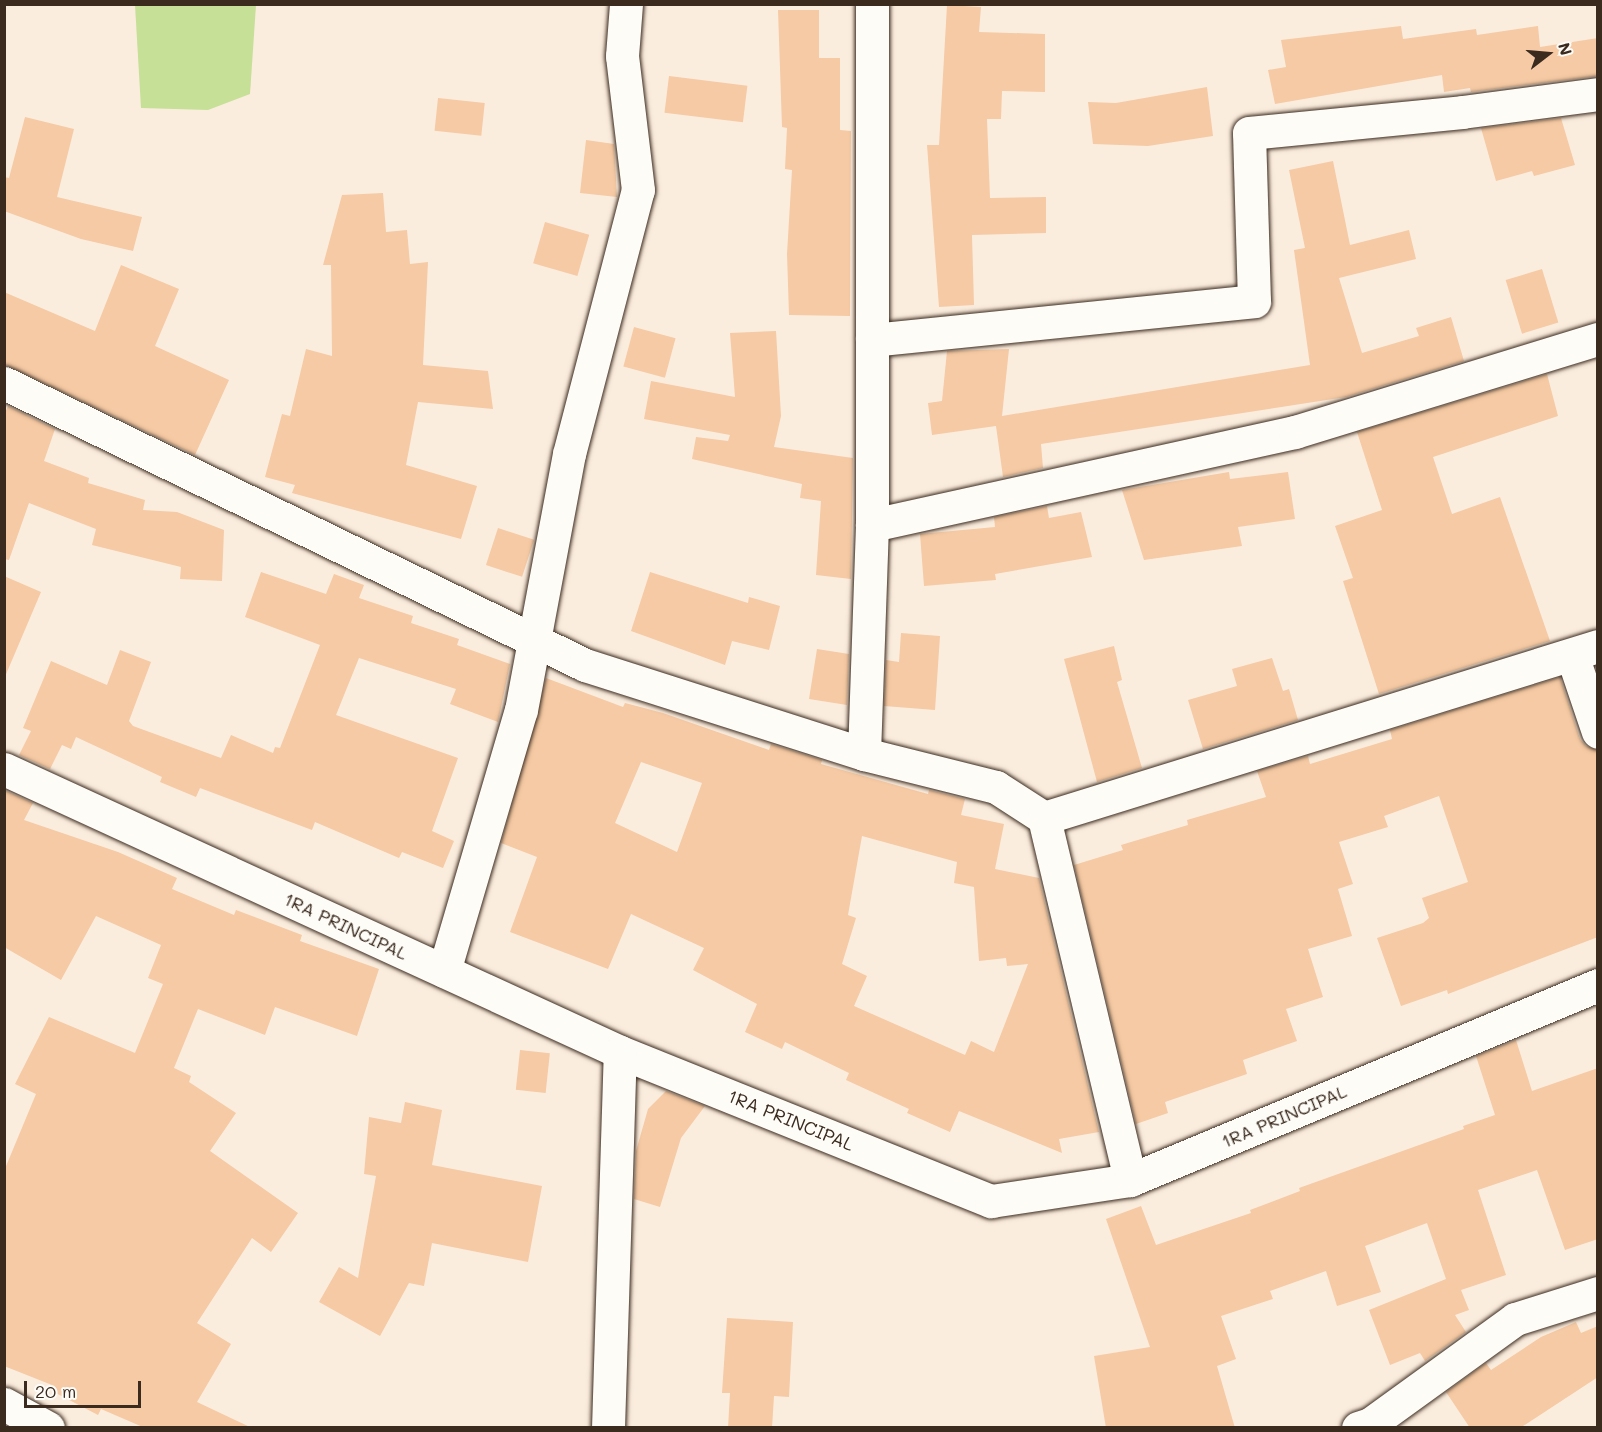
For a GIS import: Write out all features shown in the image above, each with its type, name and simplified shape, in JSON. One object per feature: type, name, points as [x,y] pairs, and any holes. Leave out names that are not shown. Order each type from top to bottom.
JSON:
[{"type":"street","points":[[444,971],[521,710],[532,638],[569,454],[638,190],[622,56],[626,4]]},
{"type":"street","points":[[864,754],[872,525],[872,4]]},
{"type":"street","points":[[872,340],[1254,301],[1249,133],[1462,112],[1598,94]]},
{"type":"street","points":[[872,525],[1295,432],[1598,339]]},
{"type":"street","points":[[4,383],[585,665],[864,754],[996,787],[1044,818],[1130,1180]]},
{"type":"street","points":[[1044,818],[1585,651],[1598,732]]},
{"type":"street","name":"1RA PRINCIPAL","points":[[4,769],[620,1052],[992,1201],[1130,1180],[1598,986]]},
{"type":"street","points":[[608,1428],[620,1052]]},
{"type":"street","points":[[1358,1428],[1370,1424],[1515,1318],[1598,1293]]},
{"type":"street","points":[[4,1404],[48,1428]]},
{"type":"green space","points":[[135,5],[256,5],[250,94],[208,110],[141,108]]},
{"type":"building","points":[[947,5],[981,7],[979,32],[1045,34],[1045,92],[1002,91],[1001,119],[987,119],[990,198],[1046,197],[1046,233],[972,235],[974,305],[939,307],[927,145],[939,145]]},
{"type":"building","points":[[778,10],[819,10],[819,58],[840,58],[840,130],[851,131],[850,316],[789,315],[787,254],[792,170],[785,169],[787,128],[782,127]]},
{"type":"building","points":[[1401,26],[1403,39],[1476,29],[1477,35],[1538,26],[1540,47],[1598,38],[1598,76],[1471,92],[1470,88],[1444,92],[1442,75],[1275,104],[1268,70],[1286,67],[1281,40]]},
{"type":"building","points":[[669,76],[747,86],[743,122],[664,113]]},
{"type":"building","points":[[1207,87],[1213,136],[1148,146],[1093,144],[1088,102],[1116,103]]},
{"type":"building","points":[[438,98],[485,103],[481,136],[435,131]]},
{"type":"building","points":[[25,117],[74,129],[57,197],[142,217],[133,251],[81,239],[4,211],[4,177],[9,178]]},
{"type":"building","points":[[1561,118],[1575,165],[1534,176],[1532,171],[1496,181],[1481,128]]},
{"type":"building","points":[[586,140],[614,144],[617,197],[580,193]]},
{"type":"building","points":[[1333,161],[1350,245],[1409,230],[1416,259],[1339,278],[1362,353],[1419,336],[1416,328],[1451,317],[1464,361],[1346,397],[1041,444],[1043,468],[1003,477],[996,426],[932,435],[928,403],[942,401],[947,351],[1009,349],[1002,416],[1310,365],[1294,250],[1305,248],[1289,170]]},
{"type":"building","points":[[383,193],[386,232],[407,230],[410,264],[428,262],[423,365],[488,371],[493,409],[418,402],[406,465],[477,486],[461,539],[292,493],[295,485],[265,477],[282,414],[290,416],[306,349],[332,356],[331,265],[323,265],[342,195]]},
{"type":"building","points":[[545,222],[589,235],[577,276],[533,263]]},
{"type":"building","points":[[121,265],[179,289],[155,346],[229,380],[195,455],[4,364],[4,292],[95,331]]},
{"type":"building","points":[[1542,269],[1558,323],[1522,334],[1506,280]]},
{"type":"building","points":[[634,327],[676,338],[665,378],[623,367]]},
{"type":"building","points":[[776,331],[781,416],[774,447],[853,458],[851,579],[816,575],[821,501],[800,498],[802,484],[692,459],[696,437],[728,441],[730,435],[644,419],[651,381],[735,397],[730,333]]},
{"type":"building","points":[[1547,374],[1558,416],[1433,457],[1452,514],[1500,497],[1550,641],[1379,694],[1343,581],[1353,578],[1335,526],[1382,510],[1357,432]]},
{"type":"building","points":[[8,406],[55,429],[44,461],[89,478],[88,483],[145,500],[143,510],[177,512],[224,530],[222,581],[180,579],[181,567],[92,545],[96,529],[29,503],[9,560],[4,559],[4,415]]},
{"type":"building","points":[[1229,472],[1230,479],[1288,472],[1295,519],[1238,527],[1242,546],[1144,560],[1122,490]]},
{"type":"building","points":[[1047,506],[1049,518],[1081,512],[1092,557],[995,574],[996,580],[924,586],[920,534],[995,527],[994,517]]},
{"type":"building","points":[[498,528],[534,540],[522,577],[486,565]]},
{"type":"building","points":[[261,572],[326,594],[334,574],[364,585],[359,598],[413,616],[411,623],[459,639],[457,645],[510,664],[498,722],[450,704],[456,689],[359,658],[336,715],[458,758],[432,831],[454,841],[443,868],[402,852],[399,858],[315,822],[312,830],[200,788],[196,797],[160,782],[162,777],[76,737],[71,749],[62,745],[50,769],[19,755],[31,731],[23,728],[51,661],[107,685],[120,650],[151,662],[129,721],[133,726],[221,758],[231,735],[273,753],[275,747],[280,748],[320,645],[245,617]]},
{"type":"building","points":[[650,572],[748,603],[749,597],[780,606],[769,650],[732,641],[725,665],[631,631]]},
{"type":"building","points":[[4,576],[41,592],[4,679]]},
{"type":"building","points":[[901,633],[940,636],[935,710],[884,706],[886,660],[899,662]]},
{"type":"building","points":[[1114,646],[1122,680],[1117,682],[1142,768],[1097,782],[1064,659]]},
{"type":"building","points":[[817,649],[849,654],[847,705],[809,699]]},
{"type":"building","points":[[1272,658],[1283,691],[1289,689],[1298,720],[1203,749],[1188,700],[1237,686],[1232,669]]},
{"type":"building","points":[[1560,677],[1580,739],[1586,746],[1598,750],[1598,937],[1448,994],[1447,990],[1401,1006],[1377,938],[1423,923],[1429,918],[1422,898],[1468,882],[1439,796],[1384,816],[1388,827],[1339,842],[1353,884],[1338,889],[1352,936],[1308,949],[1323,997],[1286,1009],[1297,1041],[1243,1060],[1247,1074],[1165,1102],[1168,1113],[1136,1124],[1074,865],[1123,850],[1121,845],[1188,825],[1187,820],[1266,797],[1257,771],[1308,756],[1310,764],[1392,739],[1390,730]]},
{"type":"building","points":[[546,678],[623,707],[625,703],[663,713],[769,750],[771,744],[822,760],[821,764],[928,794],[929,790],[965,799],[961,815],[1004,824],[995,869],[1039,878],[1099,1132],[1059,1139],[1062,1153],[959,1111],[950,1132],[907,1113],[909,1109],[846,1080],[849,1073],[785,1042],[782,1049],[745,1032],[757,1004],[693,970],[704,948],[631,914],[608,969],[510,932],[537,857],[501,843]],"holes":[[[641,762],[702,783],[677,852],[615,823]],[[862,836],[957,862],[954,883],[974,887],[979,961],[1006,958],[1007,966],[1028,964],[994,1052],[971,1041],[965,1055],[854,1006],[867,976],[842,964],[856,918],[848,915]]]},
{"type":"building","points":[[4,790],[33,803],[24,820],[118,852],[177,878],[172,889],[234,915],[236,910],[302,935],[300,941],[379,969],[357,1036],[275,1007],[265,1035],[198,1009],[174,1068],[191,1076],[189,1082],[236,1113],[210,1151],[298,1213],[271,1252],[252,1238],[197,1323],[231,1344],[197,1402],[252,1428],[145,1428],[101,1409],[98,1415],[50,1390],[52,1385],[4,1366],[4,1171],[36,1094],[15,1084],[49,1017],[135,1053],[163,984],[148,978],[161,945],[96,916],[61,980],[4,947]]},
{"type":"building","points":[[1516,1040],[1532,1091],[1598,1068],[1598,1239],[1565,1250],[1537,1170],[1478,1190],[1506,1275],[1461,1290],[1469,1310],[1455,1315],[1466,1332],[1425,1361],[1420,1353],[1390,1365],[1369,1310],[1446,1279],[1427,1223],[1365,1246],[1381,1292],[1337,1306],[1326,1271],[1270,1291],[1273,1299],[1221,1316],[1236,1359],[1217,1366],[1235,1428],[1106,1428],[1094,1356],[1150,1347],[1106,1219],[1141,1206],[1156,1245],[1251,1213],[1250,1210],[1300,1191],[1299,1188],[1464,1129],[1463,1126],[1495,1115],[1476,1056]]},
{"type":"building","points":[[520,1050],[550,1053],[546,1093],[516,1090]]},
{"type":"building","points":[[666,1091],[705,1106],[681,1138],[660,1207],[634,1199],[636,1151],[648,1109]]},
{"type":"building","points":[[405,1102],[442,1110],[432,1165],[542,1186],[528,1262],[432,1243],[424,1286],[409,1283],[380,1336],[319,1302],[339,1267],[358,1278],[376,1176],[364,1174],[369,1117],[401,1123]]},
{"type":"building","points":[[727,1318],[793,1322],[789,1397],[774,1396],[772,1428],[728,1428],[730,1393],[722,1393]]},
{"type":"building","points":[[1576,1322],[1581,1333],[1598,1326],[1598,1377],[1520,1428],[1470,1428],[1446,1392],[1486,1363],[1491,1370],[1541,1337]]}]
